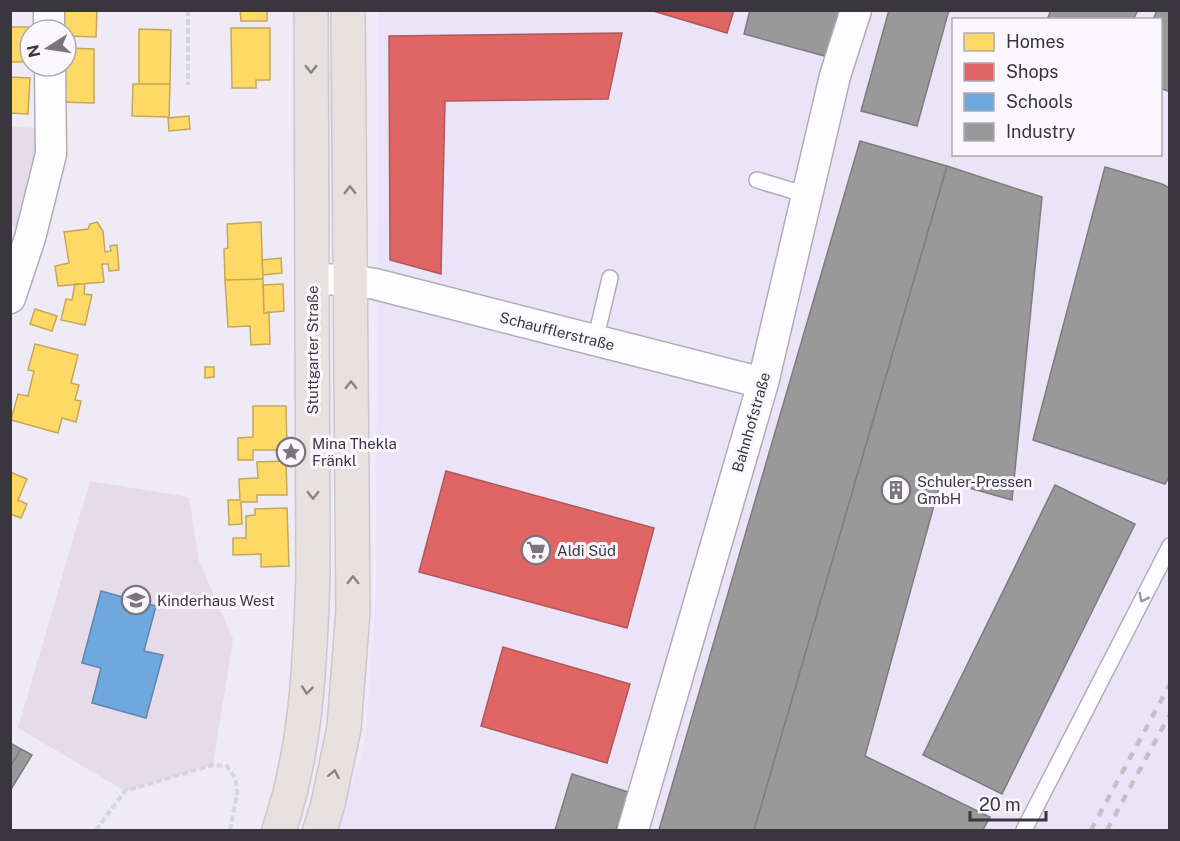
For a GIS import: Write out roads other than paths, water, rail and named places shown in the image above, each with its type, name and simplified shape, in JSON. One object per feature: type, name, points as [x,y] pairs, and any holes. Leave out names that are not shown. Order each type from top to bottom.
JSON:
[{"type":"main road","name":"Stuttgarter Straße","points":[[279,831],[299,754],[311,652],[313,576],[311,10]]},
{"type":"main road","points":[[320,831],[344,728],[353,610],[348,10]]},
{"type":"street","name":"Bahnhofstraße","points":[[633,831],[763,383],[835,76],[856,10]]},
{"type":"street","points":[[10,298],[30,238],[51,154],[50,78]]},
{"type":"street","name":"Schaufflerstraße","points":[[312,279],[351,280],[375,284],[763,383]]},
{"type":"lane","points":[[757,180],[807,195]]},
{"type":"lane","points":[[595,341],[610,278]]},
{"type":"lane","points":[[1024,831],[1170,546]]},
{"type":"railway","points":[[1091,830],[1170,684]]},
{"type":"railway","points":[[1107,830],[1170,714]]},
{"type":"place","name":"Mina Thekla Fränkl","points":[[291,452]]},
{"type":"place","name":"Schuler-Pressen GmbH","points":[[896,490]]},
{"type":"place","name":"Aldi Süd","points":[[536,550]]},
{"type":"place","name":"Kinderhaus West","points":[[136,600]]}]
